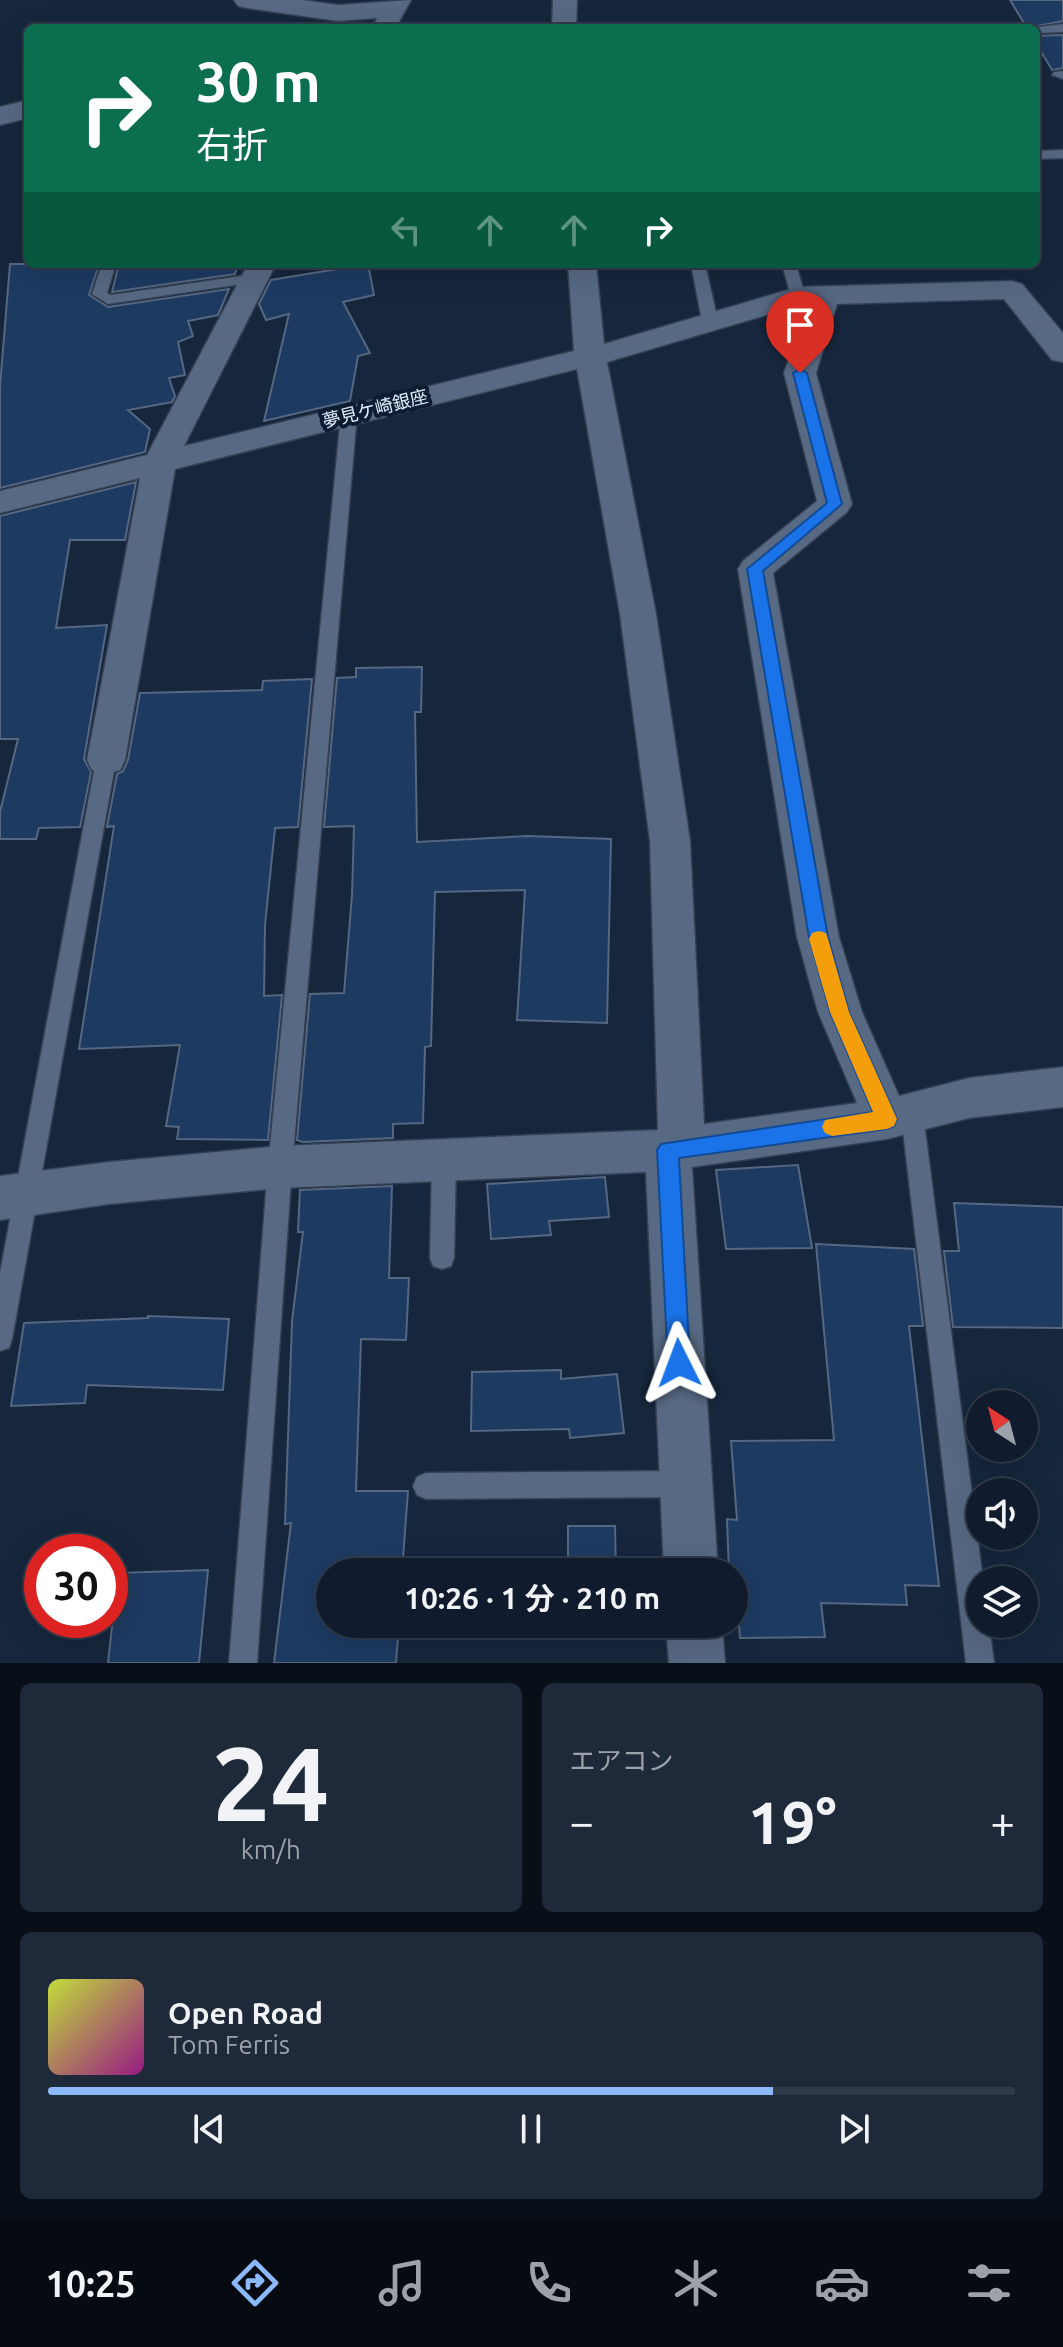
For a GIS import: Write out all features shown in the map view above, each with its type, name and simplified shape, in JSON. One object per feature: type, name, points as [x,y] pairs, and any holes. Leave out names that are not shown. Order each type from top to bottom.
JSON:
[{"type":"street","points":[[248,0],[338,13],[392,13]]},
{"type":"street","points":[[344,24],[392,13],[425,0]]},
{"type":"street","points":[[564,24],[565,0]]},
{"type":"street","points":[[0,116],[24,110]]},
{"type":"street","points":[[582,268],[590,355],[638,614],[670,841],[675,1148],[690,1558]]},
{"type":"street","points":[[106,760],[160,461],[258,271]]},
{"type":"street","name":"夢見ケ崎銀座","points":[[0,502],[625,348],[710,321],[812,295],[1012,290],[1028,307]]},
{"type":"street","points":[[812,295],[800,373],[835,504],[755,569],[818,937],[840,1012],[899,1117]]},
{"type":"street","points":[[1028,307],[1063,304]]},
{"type":"street","points":[[1028,307],[1063,353]]},
{"type":"street","points":[[14,1195],[280,1167],[675,1148],[899,1117],[969,1098],[1063,1087]]},
{"type":"street","points":[[695,1638],[697,1663]]},
{"type":"lane","points":[[1040,29],[1063,28]]},
{"type":"lane","points":[[1040,155],[1063,154]]},
{"type":"lane","points":[[108,268],[99,294],[108,300],[258,271]]},
{"type":"lane","points":[[699,268],[710,321]]},
{"type":"lane","points":[[792,268],[812,295]]},
{"type":"lane","points":[[243,1663],[280,1167],[349,414]]},
{"type":"lane","points":[[0,1339],[14,1195],[106,760]]},
{"type":"lane","points":[[899,1117],[980,1663]]},
{"type":"lane","points":[[442,1258],[444,1160]]},
{"type":"lane","points":[[426,1486],[685,1484]]},
{"type":"building","points":[[1010,0],[1063,0],[1063,21],[1040,25],[1025,24]]},
{"type":"building","points":[[1063,35],[1063,68],[1052,70],[1040,50],[1040,36]]},
{"type":"building","points":[[10,264],[24,264],[24,268],[98,268],[89,295],[108,307],[229,289],[218,315],[188,321],[193,336],[178,342],[185,375],[169,378],[175,396],[172,402],[128,410],[150,429],[145,452],[0,488],[0,386]]},
{"type":"building","points":[[118,268],[237,268],[235,274],[112,292]]},
{"type":"building","points":[[344,268],[369,268],[374,295],[343,302],[370,353],[358,356],[350,401],[264,421],[289,314],[266,320],[259,304],[271,280]]},
{"type":"building","points":[[136,482],[125,540],[70,540],[56,628],[107,625],[84,759],[91,772],[80,827],[39,828],[36,839],[0,839],[0,812],[18,739],[0,739],[0,516]]},
{"type":"building","points":[[422,667],[421,712],[415,712],[417,842],[528,836],[611,839],[607,1023],[517,1020],[525,890],[435,892],[431,1046],[425,1047],[423,1123],[393,1124],[393,1138],[303,1142],[297,1140],[310,994],[344,993],[352,895],[354,826],[324,827],[337,678],[356,677],[356,668]]},
{"type":"building","points":[[312,679],[298,827],[275,828],[265,925],[264,996],[282,995],[268,1140],[177,1139],[179,1127],[166,1126],[180,1045],[79,1049],[114,826],[107,827],[117,774],[123,771],[128,760],[140,693],[262,690],[263,681]]},
{"type":"building","points":[[798,1165],[812,1248],[726,1249],[716,1170]]},
{"type":"building","points":[[605,1177],[609,1217],[549,1221],[551,1235],[491,1239],[487,1184]]},
{"type":"building","points":[[392,1186],[389,1278],[409,1278],[406,1340],[361,1339],[356,1491],[408,1491],[403,1558],[316,1558],[316,1638],[398,1638],[396,1663],[274,1663],[291,1523],[285,1524],[292,1321],[303,1232],[298,1232],[300,1190]]},
{"type":"building","points":[[954,1203],[1063,1207],[1063,1328],[953,1327],[944,1251],[959,1251]]},
{"type":"building","points":[[816,1244],[914,1249],[923,1326],[909,1326],[939,1586],[905,1585],[907,1605],[821,1603],[825,1637],[748,1638],[748,1558],[728,1558],[727,1519],[737,1520],[731,1441],[834,1440]]},
{"type":"building","points":[[148,1316],[229,1319],[223,1390],[87,1385],[85,1403],[11,1406],[24,1323]]},
{"type":"building","points":[[561,1370],[561,1379],[617,1374],[624,1433],[570,1438],[569,1429],[471,1431],[472,1372]]},
{"type":"building","points":[[568,1526],[615,1526],[616,1558],[568,1558]]},
{"type":"building","points":[[208,1570],[199,1663],[108,1663],[111,1638],[128,1638],[128,1573]]},
{"type":"slow traffic","points":[[819,939],[840,1012],[887,1119],[832,1127]]},
{"type":"route","points":[[679,1363],[668,1150],[887,1119],[840,1012],[818,937],[755,569],[835,504],[800,373]]}]
